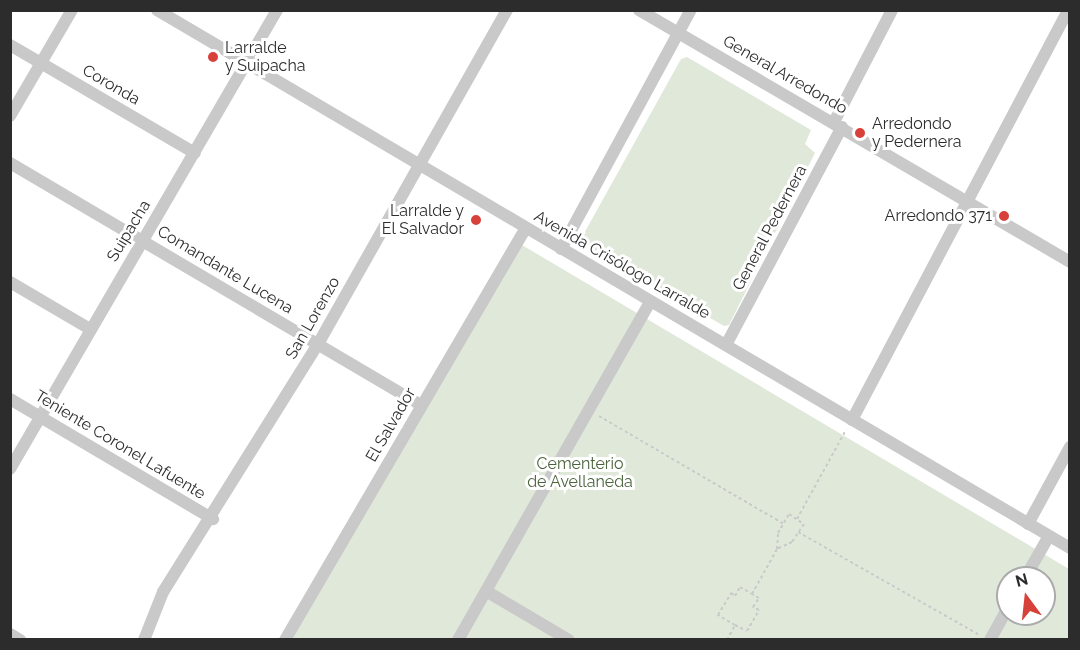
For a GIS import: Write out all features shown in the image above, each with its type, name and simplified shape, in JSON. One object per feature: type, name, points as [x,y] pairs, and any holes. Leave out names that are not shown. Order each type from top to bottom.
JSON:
[{"type":"street","points":[[10,116],[72,10]]},
{"type":"street","name":"Avenida Crisólogo Larralde","points":[[157,10],[1070,548]]},
{"type":"street","name":"Suipacha","points":[[10,469],[277,10]]},
{"type":"street","name":"San Lorenzo","points":[[144,639],[163,592],[213,519],[318,344],[507,10]]},
{"type":"street","name":"General Arredondo","points":[[639,10],[1070,262]]},
{"type":"street","points":[[561,249],[691,10]]},
{"type":"street","name":"General Pedernera","points":[[726,345],[838,125],[892,10]]},
{"type":"street","points":[[852,420],[1068,10]]},
{"type":"street","name":"Coronda","points":[[10,45],[195,153]]},
{"type":"street","name":"Comandante Lucena","points":[[10,163],[421,405]]},
{"type":"street","name":"El Salvador","points":[[285,639],[526,228]]},
{"type":"street","points":[[10,282],[90,329]]},
{"type":"street","points":[[458,639],[650,302]]},
{"type":"street","name":"Teniente Coronel Lafuente","points":[[10,399],[213,519]]},
{"type":"street","points":[[1028,524],[1070,447]]},
{"type":"street","points":[[1031,566],[1049,536]]},
{"type":"street","points":[[486,591],[569,639]]},
{"type":"street","points":[[989,639],[997,626]]},
{"type":"street","points":[[10,634],[20,639]]},
{"type":"path","points":[[588,410],[784,524]]},
{"type":"path","points":[[797,519],[852,420]]},
{"type":"path","points":[[752,594],[777,549],[789,514],[804,524],[777,549]]},
{"type":"path","points":[[798,532],[989,639]]},
{"type":"path","points":[[740,587],[752,594],[759,598],[753,607],[759,610],[747,631],[718,615],[740,587]]},
{"type":"path","points":[[727,639],[735,625]]},
{"type":"green space","points":[[687,57],[811,130],[805,144],[815,153],[729,325],[724,326],[583,244],[582,237],[681,59]]},
{"type":"green space","name":"Cementerio de Avellaneda","points":[[522,245],[1069,569],[1069,639],[288,640]]},
{"type":"place","name":"Larralde y Suipacha","points":[[213,57]]},
{"type":"place","name":"Arredondo y Pedernera","points":[[860,133]]},
{"type":"place","name":"Arredondo 371","points":[[1004,216]]},
{"type":"place","name":"Larralde y El Salvador","points":[[476,220]]}]
